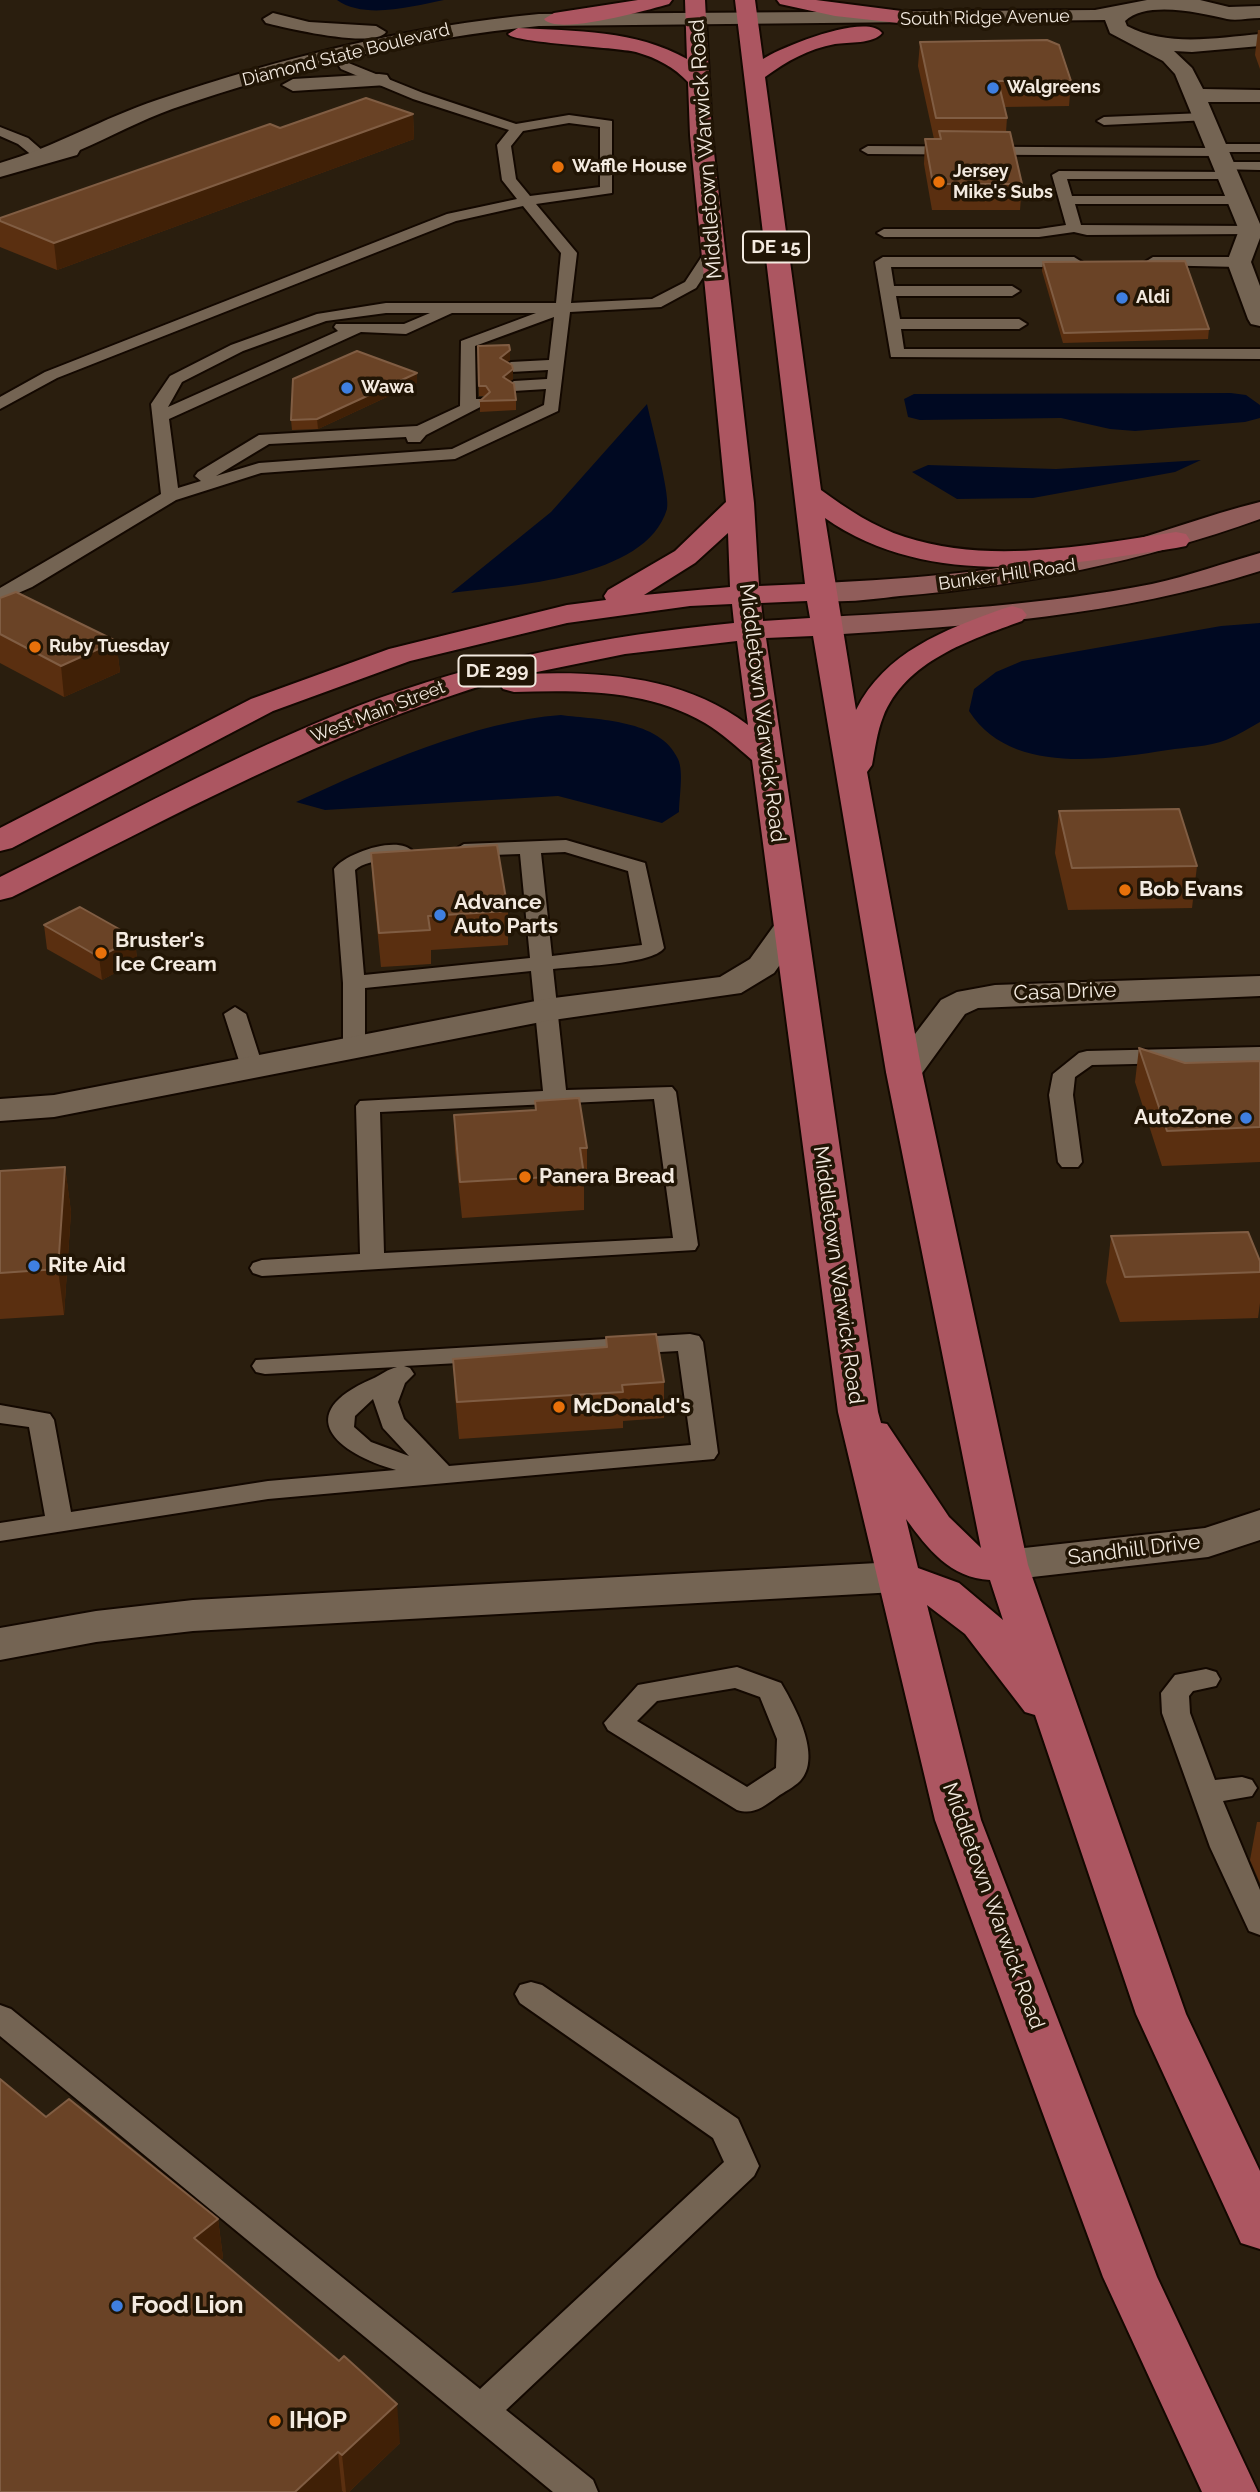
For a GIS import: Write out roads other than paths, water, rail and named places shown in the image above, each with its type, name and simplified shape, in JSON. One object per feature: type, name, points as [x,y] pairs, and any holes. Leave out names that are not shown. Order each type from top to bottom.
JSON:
[{"type":"main road","points":[[539,20],[616,12],[662,0]]},
{"type":"main road","points":[[788,0],[835,10],[917,19]]},
{"type":"main road","name":"Middletown Warwick Road","points":[[696,17],[701,135],[740,503],[745,595],[858,1412],[896,1577],[958,1820],[1130,2277],[1230,2492]]},
{"type":"main road","name":"DE 15","points":[[747,18],[808,494]]},
{"type":"main road","points":[[754,76],[779,55],[798,47],[829,38],[872,33]]},
{"type":"main road","points":[[517,34],[629,45],[679,63],[699,81]]},
{"type":"main road","points":[[808,494],[846,524],[864,533],[927,553],[949,557],[1038,558],[1176,540]]},
{"type":"main road","points":[[808,494],[820,592],[904,1072],[1006,1565],[1161,2014],[1260,2227]]},
{"type":"main road","name":"DE 299","points":[[0,841],[205,733],[300,689],[452,640],[567,614],[607,601],[669,570],[695,551],[740,503]]},
{"type":"main road","name":"Bunker Hill Road","points":[[745,595],[945,584],[1049,571],[1176,540],[1260,510]]},
{"type":"main road","name":"Bunker Hill Road","points":[[827,626],[1012,615],[1187,583],[1260,562]]},
{"type":"main road","points":[[567,614],[690,597],[745,595]]},
{"type":"main road","points":[[853,777],[868,716],[882,690],[900,671],[947,641],[1012,615]]},
{"type":"main road","name":"West Main Street","points":[[0,890],[306,739],[350,719],[442,687],[592,649],[667,637],[750,629],[827,626]]},
{"type":"main road","points":[[442,687],[542,682],[643,688],[716,716],[766,756]]},
{"type":"main road","points":[[858,1412],[934,1528],[958,1554],[977,1564],[1006,1565]]},
{"type":"main road","points":[[896,1577],[921,1582],[955,1599],[984,1626],[1061,1726]]},
{"type":"street","points":[[262,0],[281,36],[346,66]]},
{"type":"street","points":[[1185,72],[1194,57],[1214,44],[1237,37],[1245,29],[1241,20],[1225,11],[1192,0]]},
{"type":"street","name":"South Ridge Avenue","points":[[747,18],[872,33],[1133,18],[1174,4],[1225,11],[1260,12]]},
{"type":"street","name":"South Ridge Avenue","points":[[747,18],[1096,16],[1133,18],[1178,46],[1260,40]]},
{"type":"street","name":"Diamond State Boulevard","points":[[0,170],[435,38],[517,34],[696,17]]},
{"type":"street","name":"Diamond State Boulevard","points":[[44,158],[163,105],[325,57],[539,20],[747,18]]},
{"type":"street","points":[[1133,18],[1185,72],[1204,117],[1251,230],[1239,262],[1260,319]]},
{"type":"street","points":[[281,36],[309,29],[435,38]]},
{"type":"street","points":[[249,78],[276,58],[281,36]]},
{"type":"street","points":[[273,87],[386,83],[406,61],[435,38]]},
{"type":"street","points":[[1194,95],[1260,96]]},
{"type":"street","points":[[1204,117],[1260,117]]},
{"type":"street","points":[[0,1110],[54,1106],[546,1010],[729,986],[762,966],[790,927]]},
{"type":"street","name":"Casa Drive","points":[[904,1072],[953,1007],[969,999],[995,995],[1260,986]]},
{"type":"street","name":"Sandhill Drive","points":[[1006,1565],[1208,1542],[1260,1525]]},
{"type":"street","points":[[0,1644],[56,1631],[111,1623],[272,1611],[896,1577]]},
{"type":"lane","points":[[0,404],[51,375],[442,221],[526,201],[607,190],[607,124],[569,119],[515,128],[386,83],[346,66]]},
{"type":"lane","points":[[1104,121],[1204,117]]},
{"type":"lane","points":[[0,595],[26,583],[265,439],[332,449],[415,445],[455,454],[552,407],[569,253],[509,180],[504,145],[516,132],[515,128]]},
{"type":"lane","points":[[0,131],[23,141],[44,158]]},
{"type":"lane","points":[[1059,175],[1221,161],[1260,148]]},
{"type":"lane","points":[[869,150],[1057,153],[1221,161],[1260,166]]},
{"type":"lane","points":[[1057,153],[1059,175],[1074,228]]},
{"type":"lane","points":[[1067,200],[1239,200]]},
{"type":"lane","points":[[884,233],[1039,233],[1074,228],[1087,231],[1251,230]]},
{"type":"lane","points":[[170,496],[159,404],[176,379],[237,348],[318,318],[386,308],[563,308],[656,304],[691,285],[713,250]]},
{"type":"lane","points":[[1088,262],[883,262],[897,354],[1260,354]]},
{"type":"lane","points":[[1005,262],[1026,354]]},
{"type":"lane","points":[[1143,262],[1239,262]]},
{"type":"lane","points":[[888,291],[1012,290]]},
{"type":"lane","points":[[318,318],[344,328],[405,329],[456,308]]},
{"type":"lane","points":[[170,496],[332,449],[415,445],[474,397],[473,368],[467,344],[563,308]]},
{"type":"lane","points":[[893,324],[1019,324]]},
{"type":"lane","points":[[161,416],[358,328]]},
{"type":"lane","points":[[511,367],[557,365]]},
{"type":"lane","points":[[515,394],[554,391]]},
{"type":"lane","points":[[447,418],[495,435]]},
{"type":"lane","points":[[354,983],[541,961],[639,953],[653,948],[638,867],[566,846],[371,853],[352,860],[344,869],[354,983],[354,1048]]},
{"type":"lane","points":[[530,848],[555,1097]]},
{"type":"lane","points":[[235,1014],[252,1067]]},
{"type":"lane","points":[[1070,1162],[1061,1095],[1062,1084],[1064,1074],[1087,1059],[1260,1054]]},
{"type":"lane","points":[[262,1268],[686,1245],[664,1092],[368,1106],[372,1261]]},
{"type":"lane","points":[[0,1532],[268,1490],[705,1453],[690,1342],[264,1366]]},
{"type":"lane","points":[[424,1357],[394,1379],[357,1397],[344,1411],[340,1423],[345,1436],[360,1450],[444,1475]]},
{"type":"lane","points":[[394,1379],[385,1402],[391,1422],[408,1442],[444,1475]]},
{"type":"lane","points":[[0,1414],[41,1420],[60,1523]]},
{"type":"lane","points":[[737,1677],[771,1690],[790,1729],[795,1751],[790,1773],[748,1801],[618,1723],[648,1692],[737,1677]]},
{"type":"lane","points":[[1206,1679],[1185,1682],[1175,1693],[1176,1713],[1225,1847],[1260,1923]]},
{"type":"lane","points":[[1205,1792],[1242,1788]]},
{"type":"lane","points":[[481,2411],[742,2166],[726,2129],[531,1994]]},
{"type":"lane","points":[[0,2018],[580,2492]]},
{"type":"water","points":[[337,0],[444,0],[404,8],[375,10],[348,6]]},
{"type":"water","points":[[914,394],[1246,395],[1260,405],[1260,418],[1245,422],[1135,431],[1110,429],[1061,418],[920,420],[908,417],[904,399]]},
{"type":"water","points":[[647,404],[667,502],[667,509],[654,533],[633,551],[605,565],[574,575],[451,593],[551,512]]},
{"type":"water","points":[[1201,460],[1175,472],[1033,498],[957,499],[912,472],[928,465],[1056,469]]},
{"type":"water","points":[[1260,623],[1260,722],[1219,742],[1115,757],[1060,758],[1033,754],[1008,746],[987,731],[969,711],[974,689],[996,672],[1022,661],[1221,626]]},
{"type":"water","points":[[561,715],[627,724],[657,736],[669,746],[680,764],[679,812],[662,823],[558,796],[325,810],[296,802],[426,747],[494,726]]},
{"type":"place","name":"Walgreens","points":[[993,88]]},
{"type":"place","name":"Waffle House","points":[[558,167]]},
{"type":"place","name":"Jersey Mike's Subs","points":[[939,182]]},
{"type":"place","name":"Aldi","points":[[1122,298]]},
{"type":"place","name":"Wawa","points":[[347,388]]},
{"type":"place","name":"Ruby Tuesday","points":[[35,647]]},
{"type":"place","name":"Bob Evans","points":[[1125,890]]},
{"type":"place","name":"Advance Auto Parts","points":[[440,915]]},
{"type":"place","name":"Bruster's Ice Cream","points":[[101,953]]},
{"type":"place","name":"AutoZone","points":[[1246,1118]]},
{"type":"place","name":"Panera Bread","points":[[525,1177]]},
{"type":"place","name":"Rite Aid","points":[[34,1266]]},
{"type":"place","name":"McDonald's","points":[[559,1407]]},
{"type":"place","name":"Food Lion","points":[[117,2306]]},
{"type":"place","name":"IHOP","points":[[275,2421]]}]
